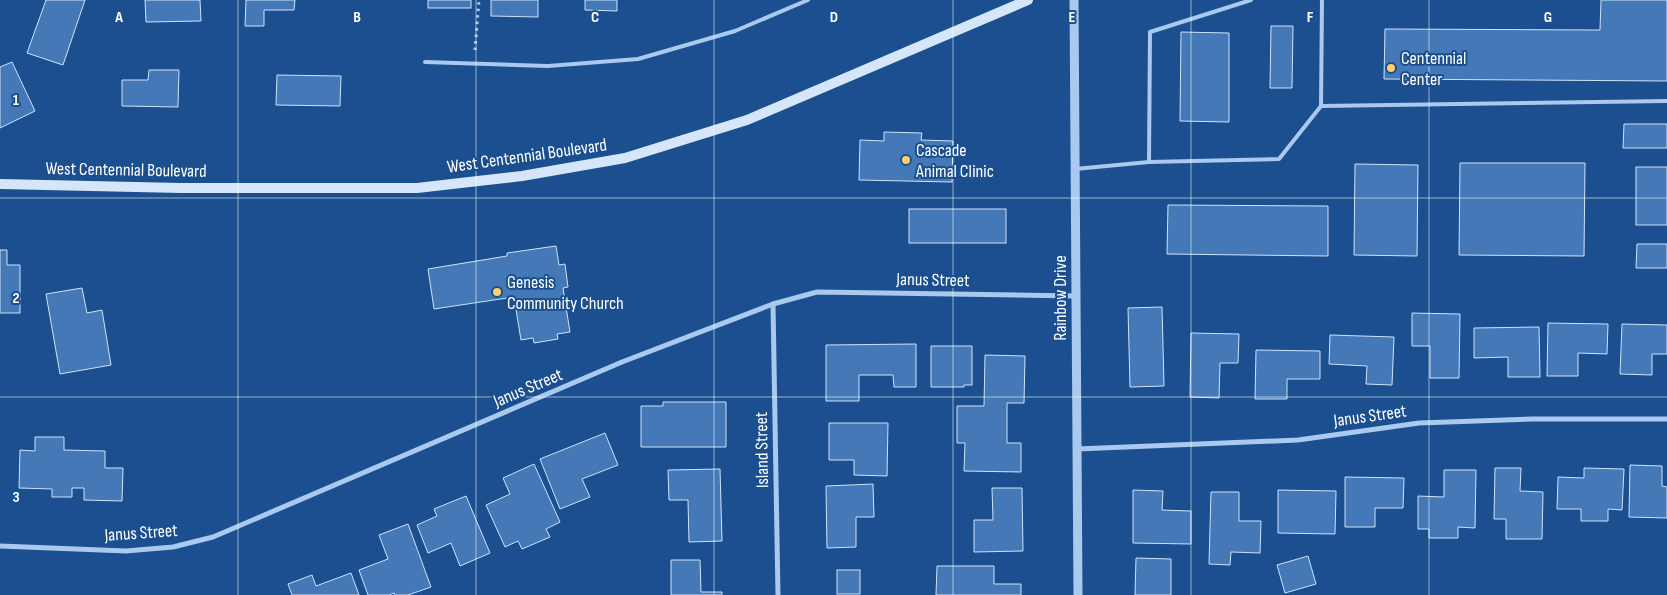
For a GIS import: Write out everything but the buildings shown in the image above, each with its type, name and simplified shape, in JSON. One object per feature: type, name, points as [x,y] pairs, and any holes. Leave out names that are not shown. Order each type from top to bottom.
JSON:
[{"type":"main road","name":"West Centennial Boulevard","points":[[0,184],[181,188],[416,188],[522,176],[625,158],[747,120],[1028,0]]},
{"type":"street","name":"Rainbow Drive","points":[[1074,0],[1078,595]]},
{"type":"street","name":"Janus Street","points":[[0,546],[126,552],[172,548],[213,537],[613,366],[773,304],[816,292],[1076,296]]},
{"type":"street","name":"Island Street","points":[[773,304],[778,595]]},
{"type":"street","name":"Janus Street","points":[[1077,449],[1298,440],[1428,423],[1532,419],[1667,419]]},
{"type":"lane","points":[[425,62],[548,66],[638,59],[736,30],[808,0]]},
{"type":"lane","points":[[1149,162],[1150,32],[1251,0]]},
{"type":"lane","points":[[1075,169],[1149,162],[1278,159],[1321,106],[1322,0]]},
{"type":"lane","points":[[1321,106],[1667,101]]},
{"type":"path","points":[[474,63],[478,0]]},
{"type":"place","name":"Centennial Center","points":[[1391,68]]},
{"type":"place","name":"Cascade Animal Clinic","points":[[906,160]]},
{"type":"place","name":"Genesis Community Church","points":[[497,292]]}]
